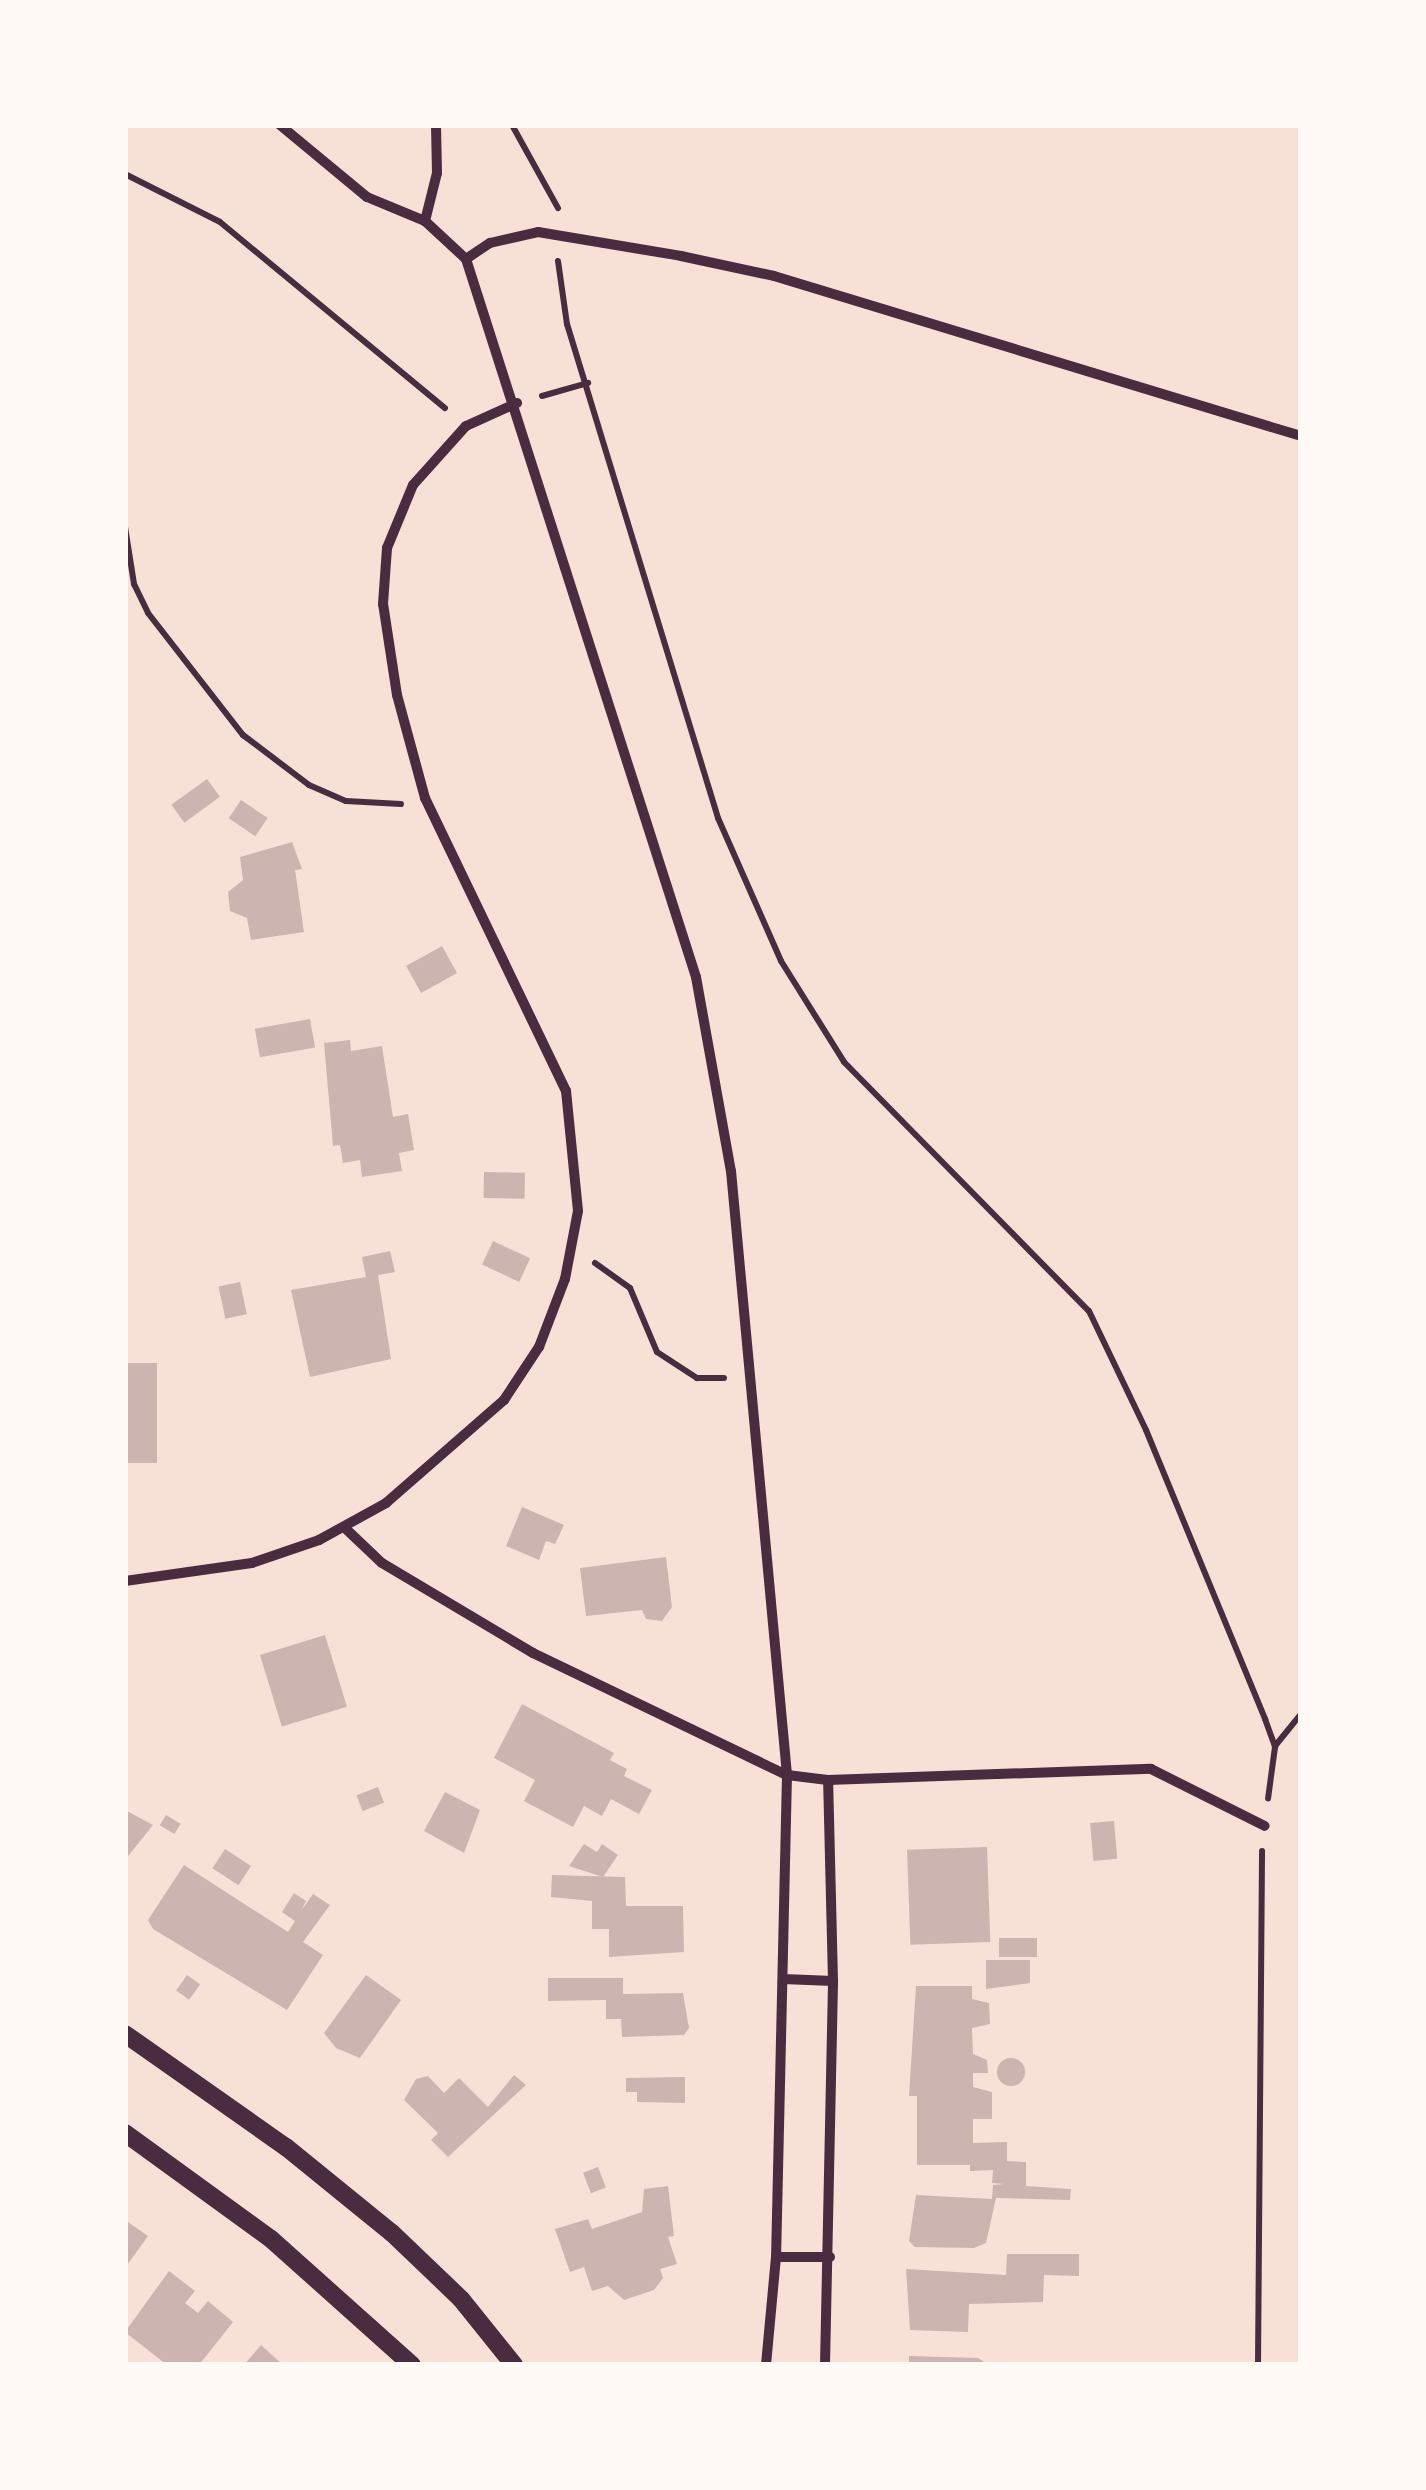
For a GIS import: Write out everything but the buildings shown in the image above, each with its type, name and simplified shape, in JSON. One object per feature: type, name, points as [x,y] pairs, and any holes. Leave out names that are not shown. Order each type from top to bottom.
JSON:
[{"type":"street","points":[[280,125],[367,196],[426,221],[466,259],[516,403],[696,978],[720,1089],[787,1775],[776,2257],[766,2365]]},
{"type":"street","points":[[426,221],[438,173],[436,125]]},
{"type":"street","points":[[466,259],[517,234],[558,232],[774,276],[1301,436]]},
{"type":"street","points":[[125,1581],[252,1563],[344,1527],[422,1476],[504,1400],[555,1308],[578,1211],[566,1091],[425,798],[388,650],[382,576],[398,512],[430,463],[466,426],[516,403]]},
{"type":"street","points":[[344,1527],[382,1563],[533,1652],[787,1775],[828,1780],[1151,1769],[1265,1826]]},
{"type":"street","points":[[824,2365],[830,2257],[833,1982],[828,1780]]},
{"type":"street","points":[[783,1980],[833,1982]]},
{"type":"street","points":[[125,2034],[286,2147],[392,2233],[461,2299],[514,2365]]},
{"type":"street","points":[[125,2133],[271,2239],[412,2365]]},
{"type":"street","points":[[776,2257],[830,2257]]},
{"type":"path","points":[[512,125],[554,196],[566,324],[588,383],[718,818],[781,961],[844,1062],[1089,1312],[1146,1430],[1275,1747],[1265,1826],[1258,2365]]},
{"type":"path","points":[[125,174],[220,222],[466,426]]},
{"type":"path","points":[[516,403],[588,383]]},
{"type":"path","points":[[125,527],[134,584],[148,613],[243,735],[309,785],[346,801],[368,807],[425,798]]},
{"type":"path","points":[[610,1273],[630,1288],[657,1352],[696,1378]]},
{"type":"path","points":[[1275,1747],[1301,1714]]}]
